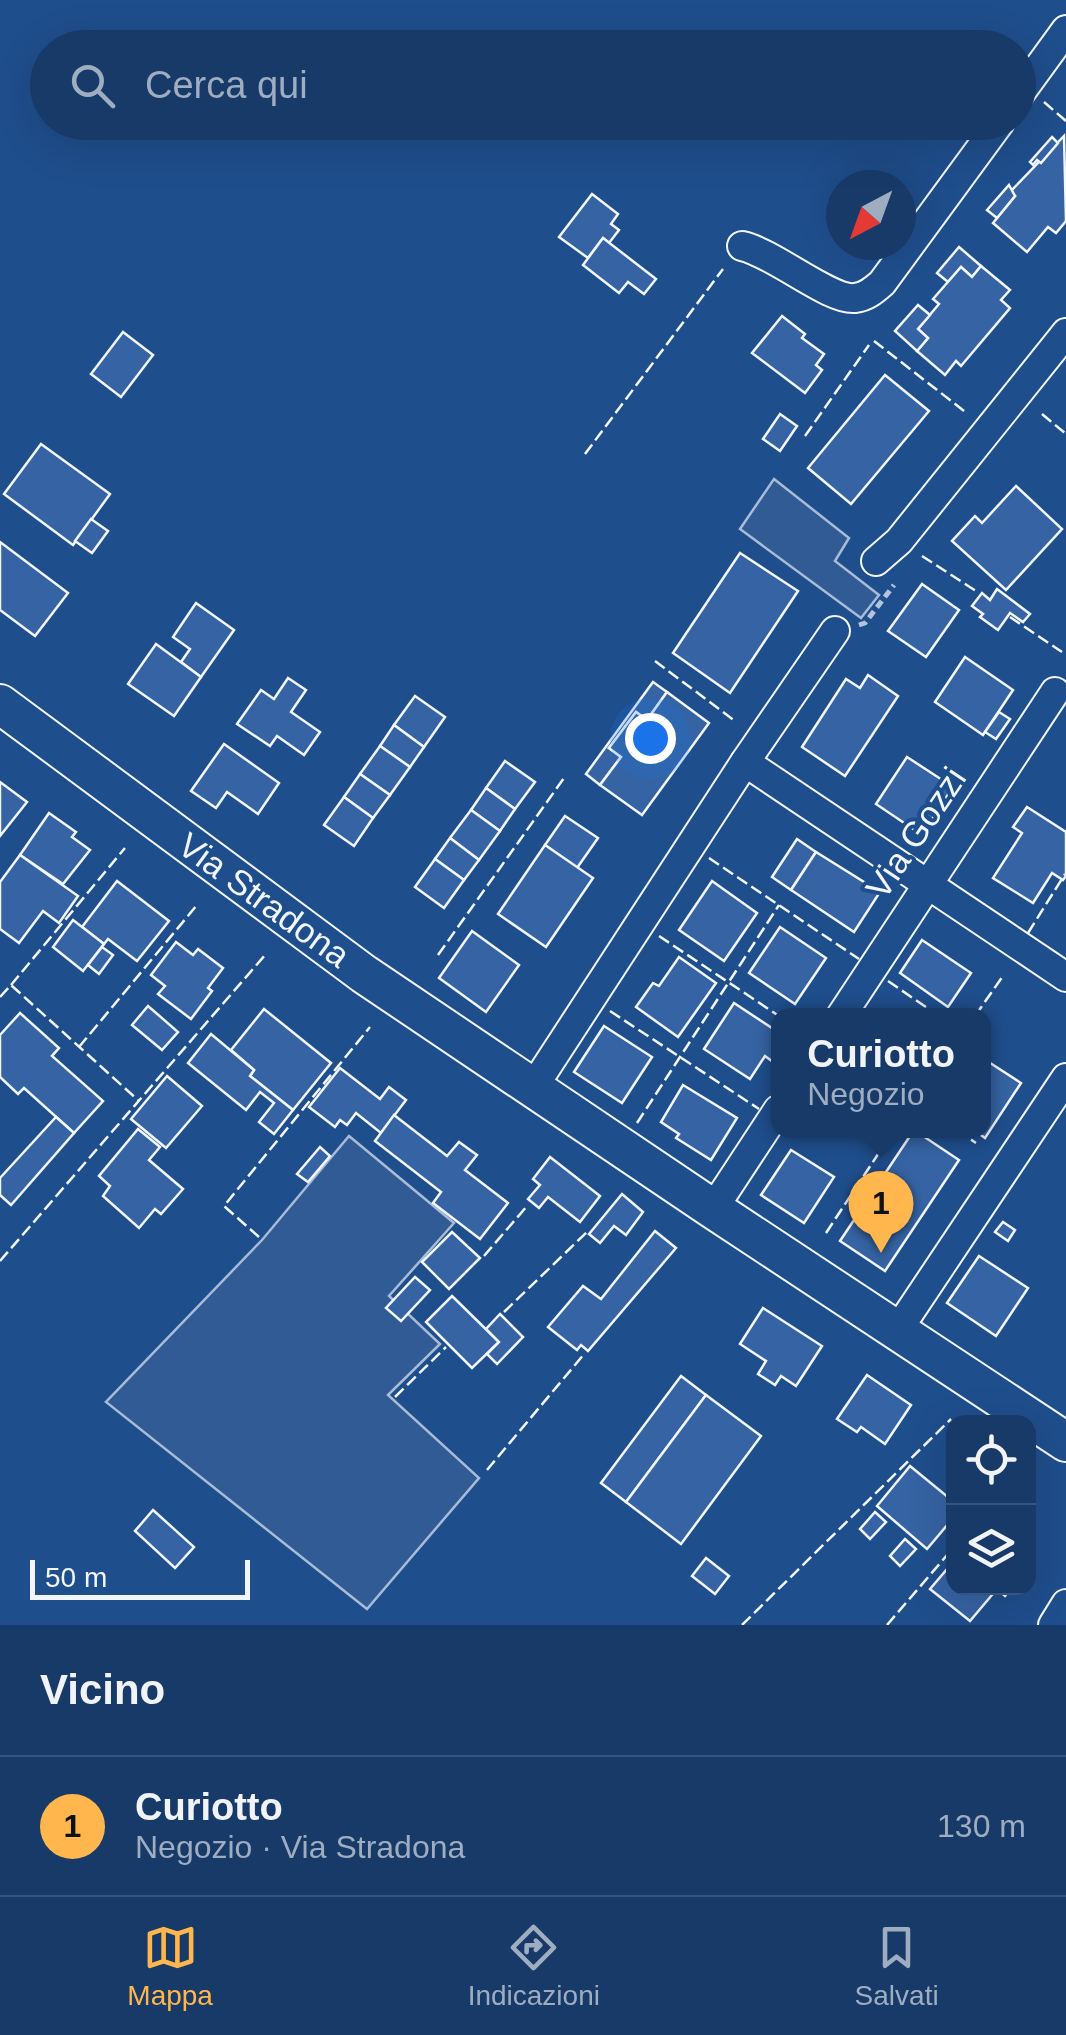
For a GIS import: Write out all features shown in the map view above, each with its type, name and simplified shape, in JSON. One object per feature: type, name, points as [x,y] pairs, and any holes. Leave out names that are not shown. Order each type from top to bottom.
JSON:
[{"type":"main road","name":"Via Stradona","points":[[3,714],[364,974],[1066,1442]]},
{"type":"street","points":[[1036,71],[1066,30]]},
{"type":"street","points":[[742,246],[760,250],[843,298],[859,298],[882,283],[987,140]]},
{"type":"street","points":[[876,561],[898,541],[1066,333]]},
{"type":"street","points":[[532,1089],[744,762],[835,631]]},
{"type":"street","name":"Via Gozzi","points":[[846,1008],[1055,692]]},
{"type":"street","points":[[744,762],[1066,977]]},
{"type":"street","points":[[897,1331],[1066,1078]]},
{"type":"street","points":[[713,1210],[771,1121]]},
{"type":"street","points":[[1053,1625],[1066,1604]]},
{"type":"shaded area","points":[[774,479],[849,538],[835,561],[879,595],[861,618],[740,529]]},
{"type":"shaded area","points":[[349,1136],[454,1223],[389,1296],[440,1344],[388,1395],[479,1478],[367,1609],[106,1402],[262,1240]]},
{"type":"building","points":[[1064,136],[1066,221],[1056,233],[1048,227],[1027,252],[993,223],[1015,196],[1010,192]]},
{"type":"building","points":[[1052,137],[1058,143],[1041,163],[1037,160],[1033,165],[1030,162]]},
{"type":"building","points":[[1009,185],[1015,196],[997,218],[987,210]]},
{"type":"building","points":[[592,194],[618,214],[611,224],[619,230],[609,243],[603,238],[588,258],[559,237]]},
{"type":"building","points":[[603,238],[656,279],[644,294],[628,282],[619,293],[583,265]]},
{"type":"building","points":[[959,247],[981,266],[972,277],[961,267],[948,282],[937,273]]},
{"type":"building","points":[[981,266],[1010,290],[1001,300],[1010,308],[961,366],[956,361],[945,375],[917,351],[928,338],[918,329],[939,304],[933,299],[961,267],[972,277]]},
{"type":"building","points":[[918,305],[930,315],[918,329],[928,338],[917,351],[895,331]]},
{"type":"building","points":[[782,316],[824,354],[816,365],[822,370],[805,393],[752,353]]},
{"type":"building","points":[[123,332],[153,355],[121,397],[91,374]]},
{"type":"building","points":[[885,375],[929,411],[851,504],[808,468]]},
{"type":"building","points":[[780,414],[797,426],[780,451],[763,439]]},
{"type":"building","points":[[41,444],[110,494],[73,545],[4,494]]},
{"type":"building","points":[[1016,486],[1062,529],[1006,590],[952,541],[975,516],[982,523]]},
{"type":"building","points":[[91,519],[108,531],[92,553],[75,541]]},
{"type":"building","points":[[0,542],[68,593],[35,636],[0,610]]},
{"type":"building","points":[[740,553],[798,591],[730,693],[673,653]]},
{"type":"building","points":[[922,584],[959,610],[926,657],[888,631]]},
{"type":"building","points":[[997,589],[1030,614],[1023,622],[1010,613],[998,630],[980,617],[983,614],[972,606],[982,593],[990,600]]},
{"type":"building","points":[[196,603],[234,630],[201,677],[181,662],[190,649],[173,637]]},
{"type":"building","points":[[156,644],[201,677],[174,716],[128,684]]},
{"type":"building","points":[[965,657],[1013,690],[983,735],[935,702]]},
{"type":"building","points":[[868,675],[898,696],[845,776],[802,747],[846,679],[860,688]]},
{"type":"building","points":[[288,678],[306,690],[291,712],[320,732],[304,755],[277,736],[270,746],[237,724],[261,690],[274,699]]},
{"type":"building","points":[[653,682],[667,692],[647,720],[636,712],[609,748],[621,757],[600,785],[586,774]]},
{"type":"building","points":[[667,692],[709,723],[642,815],[600,785],[621,757],[609,748],[636,712],[647,720]]},
{"type":"building","points":[[415,696],[445,717],[424,747],[394,725]]},
{"type":"building","points":[[999,712],[1010,719],[996,739],[985,732]]},
{"type":"building","points":[[394,725],[424,747],[410,767],[380,746]]},
{"type":"building","points":[[224,744],[279,783],[258,814],[227,792],[216,808],[191,791]]},
{"type":"building","points":[[380,746],[410,767],[390,795],[360,774]]},
{"type":"building","points":[[907,757],[953,787],[922,835],[876,804]]},
{"type":"building","points":[[505,761],[535,782],[515,809],[486,788]]},
{"type":"building","points":[[360,774],[390,795],[373,818],[344,797]]},
{"type":"building","points":[[0,782],[27,802],[0,836]]},
{"type":"building","points":[[486,788],[515,809],[500,831],[471,810]]},
{"type":"building","points":[[344,797],[373,818],[354,846],[324,825]]},
{"type":"building","points":[[1027,807],[1066,832],[1066,876],[1063,880],[1052,873],[1033,903],[993,878],[1022,833],[1013,827]]},
{"type":"building","points":[[471,810],[500,831],[479,860],[450,838]]},
{"type":"building","points":[[49,813],[76,832],[72,837],[90,850],[63,884],[20,855]]},
{"type":"building","points":[[565,816],[598,838],[577,868],[545,845]]},
{"type":"building","points":[[450,838],[479,860],[464,880],[435,859]]},
{"type":"building","points":[[797,839],[816,852],[791,890],[772,877]]},
{"type":"building","points":[[545,845],[593,878],[546,947],[498,914]]},
{"type":"building","points":[[816,852],[880,892],[854,932],[791,890]]},
{"type":"building","points":[[20,855],[78,896],[59,923],[43,911],[19,943],[0,929],[0,882]]},
{"type":"building","points":[[435,859],[464,880],[444,908],[415,887]]},
{"type":"building","points":[[117,881],[169,921],[137,961],[108,939],[104,944],[82,927]]},
{"type":"building","points":[[712,881],[757,913],[724,961],[679,930]]},
{"type":"building","points":[[73,920],[104,944],[83,971],[53,947]]},
{"type":"building","points":[[780,927],[826,958],[795,1004],[749,973]]},
{"type":"building","points":[[472,931],[519,965],[486,1012],[439,978]]},
{"type":"building","points":[[922,940],[971,973],[948,1007],[900,973]]},
{"type":"building","points":[[176,942],[193,955],[198,949],[223,968],[191,1019],[158,994],[165,986],[151,975]]},
{"type":"building","points":[[102,947],[113,955],[99,974],[88,965]]},
{"type":"building","points":[[679,957],[716,983],[678,1037],[636,1007],[653,983],[659,986]]},
{"type":"building","points":[[734,1003],[771,1027],[771,1060],[765,1056],[750,1079],[704,1049]]},
{"type":"building","points":[[148,1006],[178,1032],[162,1050],[132,1025]]},
{"type":"building","points":[[264,1009],[331,1063],[293,1110],[250,1076],[254,1070],[231,1050]]},
{"type":"building","points":[[20,1013],[59,1048],[52,1056],[103,1101],[74,1133],[24,1088],[18,1094],[0,1077],[0,1035]]},
{"type":"building","points":[[604,1026],[652,1057],[622,1103],[574,1072]]},
{"type":"building","points":[[211,1034],[254,1070],[250,1076],[293,1110],[274,1134],[259,1122],[274,1103],[260,1092],[246,1110],[188,1063]]},
{"type":"building","points":[[991,1064],[1021,1083],[991,1129]]},
{"type":"building","points":[[340,1068],[380,1099],[389,1087],[406,1100],[381,1133],[356,1113],[347,1125],[340,1120],[335,1127],[309,1107]]},
{"type":"building","points":[[167,1076],[202,1106],[166,1148],[131,1119]]},
{"type":"building","points":[[683,1085],[737,1118],[711,1160],[676,1138],[679,1134],[661,1122]]},
{"type":"building","points":[[394,1115],[447,1156],[459,1142],[477,1155],[465,1170],[508,1203],[480,1239],[433,1203],[441,1192],[375,1141]]},
{"type":"building","points":[[56,1117],[74,1133],[11,1205],[0,1195],[0,1178]]},
{"type":"building","points":[[138,1129],[160,1147],[149,1160],[183,1189],[161,1214],[155,1209],[139,1228],[103,1196],[110,1186],[99,1176]]},
{"type":"building","points":[[909,1138],[926,1138],[959,1160],[885,1271],[840,1241]]},
{"type":"building","points":[[320,1147],[330,1156],[308,1182],[297,1174]]},
{"type":"building","points":[[791,1150],[834,1177],[804,1223],[761,1195]]},
{"type":"building","points":[[550,1157],[600,1196],[580,1222],[548,1197],[539,1208],[528,1199],[540,1185],[533,1179]]},
{"type":"building","points":[[622,1194],[643,1212],[626,1235],[614,1226],[600,1243],[589,1234]]},
{"type":"building","points":[[1003,1222],[1015,1230],[1008,1241],[995,1232]]},
{"type":"building","points":[[655,1231],[676,1248],[588,1351],[581,1345],[577,1350],[548,1327],[583,1286],[601,1299]]},
{"type":"building","points":[[452,1232],[480,1258],[449,1289],[422,1262]]},
{"type":"building","points":[[979,1256],[1028,1288],[996,1336],[947,1303]]},
{"type":"building","points":[[415,1277],[430,1290],[401,1321],[386,1308]]},
{"type":"building","points":[[452,1296],[499,1342],[472,1368],[426,1322]]},
{"type":"building","points":[[763,1308],[822,1346],[796,1386],[781,1376],[775,1385],[758,1374],[766,1361],[740,1344]]},
{"type":"building","points":[[500,1314],[523,1337],[497,1364],[487,1354],[499,1342],[486,1329]]},
{"type":"building","points":[[867,1375],[911,1405],[885,1444],[861,1427],[857,1432],[837,1419]]},
{"type":"building","points":[[681,1376],[706,1395],[626,1502],[601,1483]]},
{"type":"building","points":[[706,1395],[761,1436],[681,1544],[626,1502]]},
{"type":"building","points":[[910,1466],[946,1495],[946,1526],[927,1549],[877,1506]]},
{"type":"building","points":[[153,1510],[194,1547],[175,1568],[135,1531]]},
{"type":"building","points":[[875,1512],[886,1522],[870,1539],[860,1529]]},
{"type":"building","points":[[905,1539],[916,1549],[900,1566],[890,1556]]},
{"type":"building","points":[[706,1558],[729,1576],[715,1594],[692,1576]]},
{"type":"building","points":[[946,1570],[946,1595],[992,1595],[970,1621],[930,1589]]},
{"type":"fence","points":[[1044,102],[1066,121]]},
{"type":"fence","points":[[585,454],[723,269]]},
{"type":"fence","points":[[874,341],[968,414]]},
{"type":"fence","points":[[805,436],[869,345]]},
{"type":"fence","points":[[1042,414],[1066,434]]},
{"type":"fence","points":[[922,556],[979,593]]},
{"type":"fence","points":[[1010,617],[1062,652]]},
{"type":"fence","points":[[655,661],[735,721]]},
{"type":"fence","points":[[438,955],[564,778]]},
{"type":"fence","points":[[11,985],[125,848]]},
{"type":"fence","points":[[709,858],[859,959]]},
{"type":"fence","points":[[1028,933],[1065,874]]},
{"type":"fence","points":[[79,1047],[197,905]]},
{"type":"fence","points":[[637,1123],[779,905]]},
{"type":"fence","points":[[659,936],[771,1011]]},
{"type":"fence","points":[[0,1261],[266,954]]},
{"type":"fence","points":[[981,1008],[1003,976]]},
{"type":"fence","points":[[888,981],[927,1008]]},
{"type":"fence","points":[[0,997],[11,985],[139,1101]]},
{"type":"fence","points":[[610,1011],[759,1109]]},
{"type":"fence","points":[[259,1237],[224,1206],[370,1027]]},
{"type":"fence","points":[[826,1233],[889,1138]]},
{"type":"fence","points":[[969,1138],[976,1143]]},
{"type":"fence","points":[[484,1256],[528,1205]]},
{"type":"fence","points":[[504,1312],[587,1232]]},
{"type":"fence","points":[[395,1397],[446,1347]]},
{"type":"fence","points":[[487,1470],[585,1353]]},
{"type":"fence","points":[[742,1625],[946,1424]]},
{"type":"fence","points":[[887,1625],[946,1556]]},
{"type":"place","name":"Curiotto","points":[[881,1253]]}]
